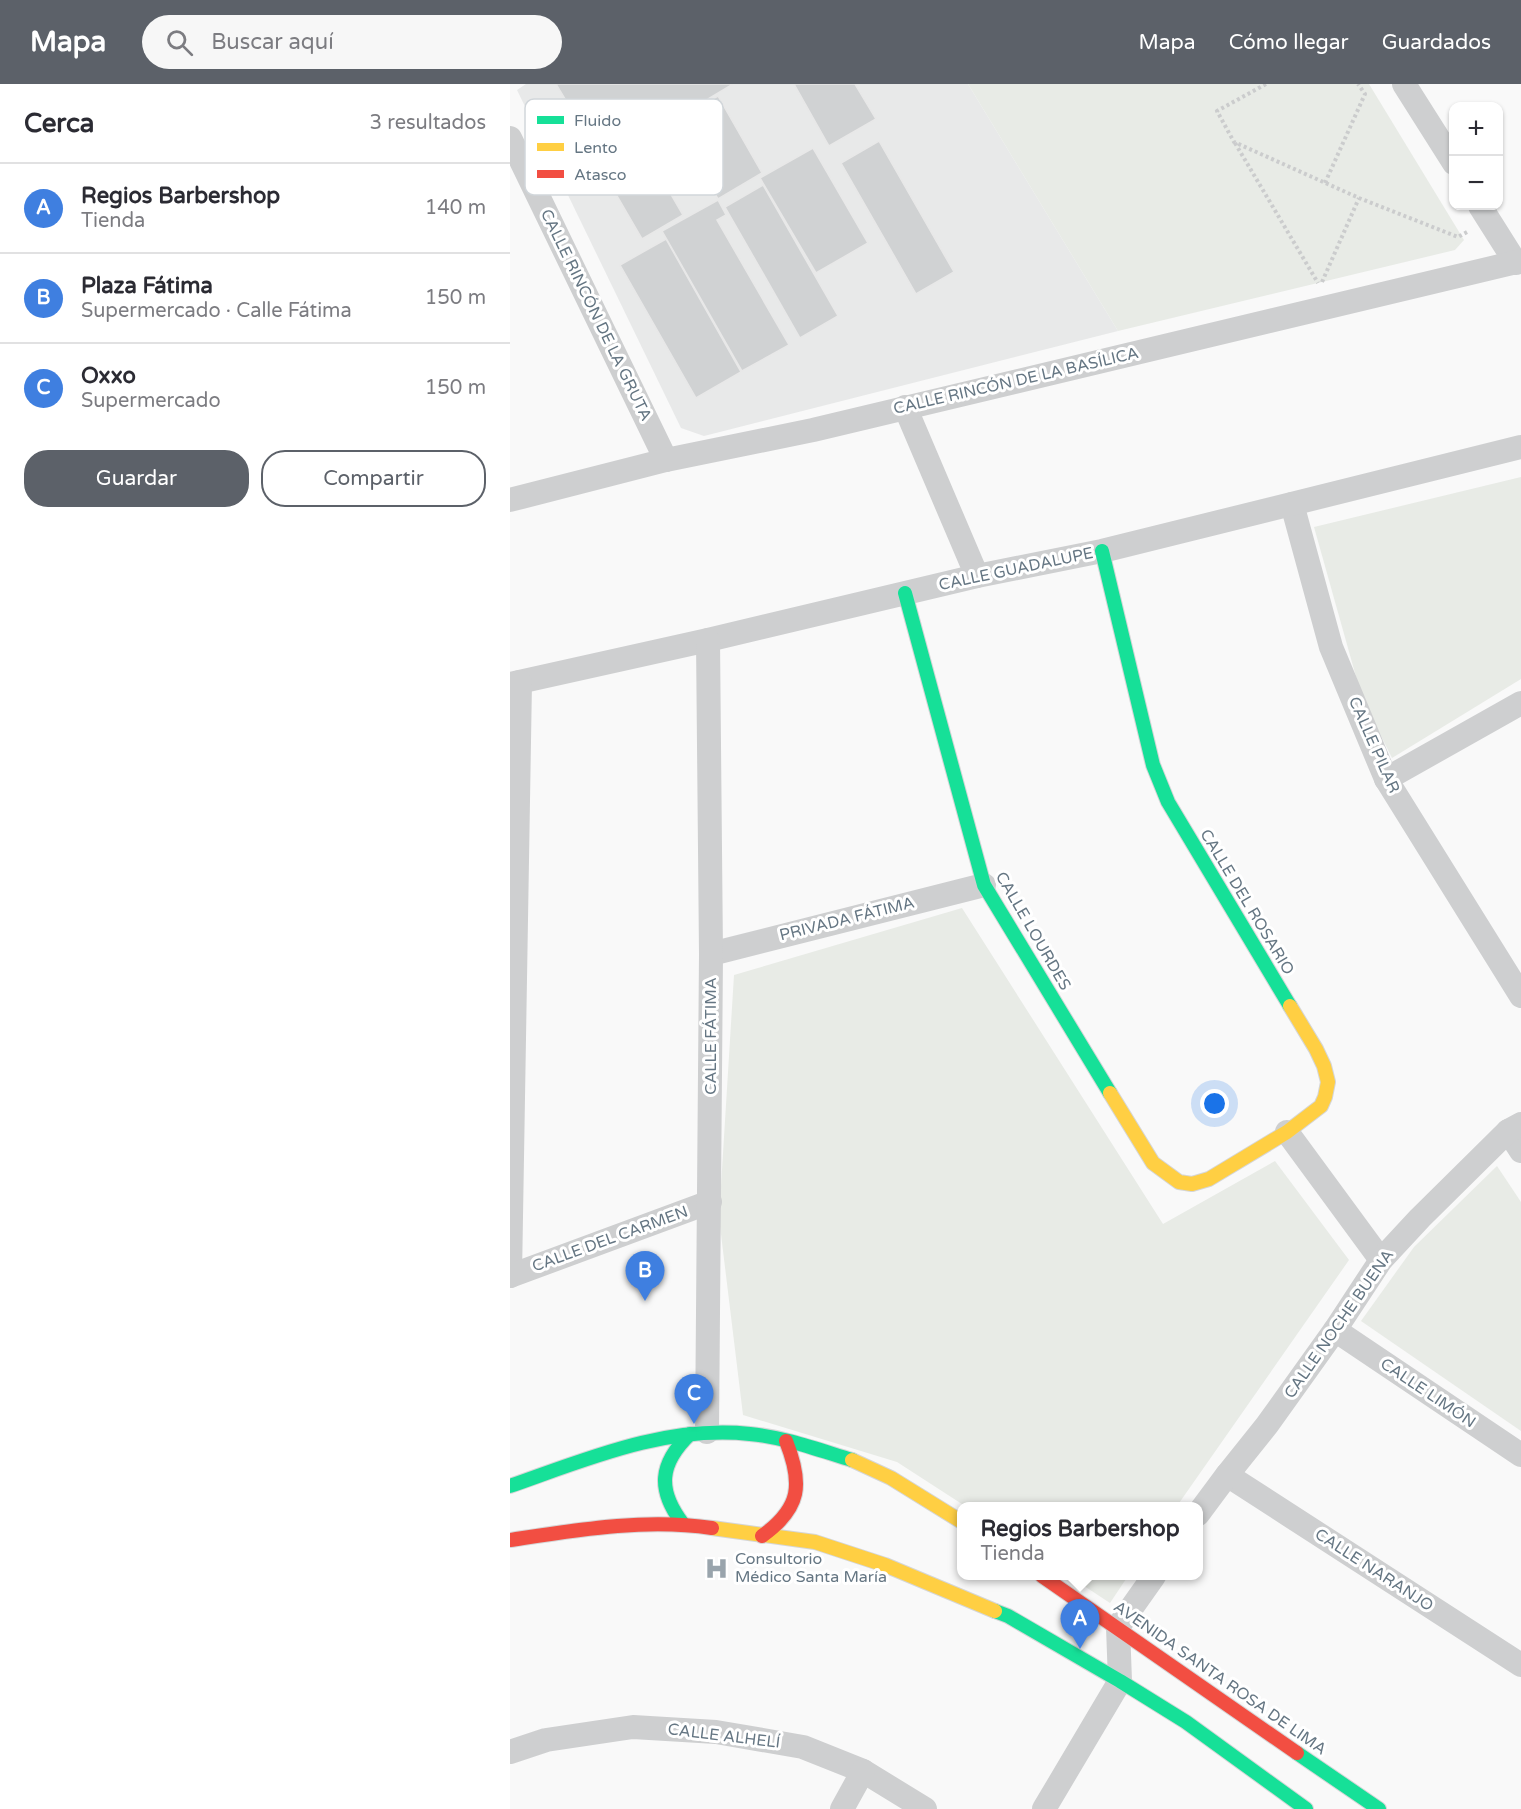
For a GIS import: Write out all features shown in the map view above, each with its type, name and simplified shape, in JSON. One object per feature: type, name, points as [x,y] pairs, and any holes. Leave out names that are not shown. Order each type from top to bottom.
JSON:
[{"type":"street","points":[[1404,84],[1450,156]]},
{"type":"street","name":"CALLE RINCÓN DE LA GRUTA","points":[[510,138],[525,169]]},
{"type":"street","name":"CALLE RINCÓN DE LA GRUTA","points":[[538,195],[666,460]]},
{"type":"street","points":[[1485,214],[1519,262]]},
{"type":"street","name":"CALLE RINCÓN DE LA BASÍLICA","points":[[510,500],[666,460],[813,430],[1519,262]]},
{"type":"street","points":[[905,407],[977,576]]},
{"type":"street","name":"CALLE GUADALUPE","points":[[515,683],[977,576],[1102,551],[1521,447]]},
{"type":"street","name":"CALLE PILAR","points":[[1292,504],[1332,647],[1386,779],[1521,996]]},
{"type":"street","name":"CALLE DEL ROSARIO","points":[[1102,551],[1153,765],[1168,802],[1316,1049],[1328,1082],[1321,1107],[1287,1132],[1209,1179],[1196,1185],[1180,1184]]},
{"type":"street","name":"CALLE LOURDES","points":[[905,593],[984,885],[1153,1163],[1180,1184]]},
{"type":"street","name":"CALLE FÁTIMA","points":[[699,1433],[710,1202],[711,954],[708,640]]},
{"type":"street","points":[[510,1276],[515,683]]},
{"type":"street","points":[[1386,779],[1521,703]]},
{"type":"street","name":"PRIVADA FÁTIMA","points":[[711,954],[984,885]]},
{"type":"street","points":[[1515,1127],[1521,1152]]},
{"type":"street","name":"CALLE NOCHE BUENA","points":[[1203,1507],[1267,1425],[1335,1330],[1381,1260],[1420,1218],[1515,1127]]},
{"type":"street","points":[[1287,1132],[1381,1260]]},
{"type":"street","name":"CALLE DEL CARMEN","points":[[510,1276],[710,1202]]},
{"type":"street","name":"CALLE LIMÓN","points":[[1335,1330],[1521,1455]]},
{"type":"street","points":[[683,1524],[674,1514],[664,1490],[666,1464],[680,1442],[699,1433]]},
{"type":"street","points":[[510,1486],[614,1449],[699,1433],[751,1434],[786,1441],[853,1460],[891,1479],[957,1519]]},
{"type":"street","points":[[762,1536],[783,1520],[795,1497],[797,1470],[794,1457],[786,1441]]},
{"type":"street","name":"CALLE NARANJO","points":[[1227,1474],[1521,1665]]},
{"type":"street","points":[[510,1540],[586,1528],[683,1524],[814,1542],[885,1565],[1008,1616],[1186,1722],[1306,1809]]},
{"type":"street","name":"AVENIDA SANTA ROSA DE LIMA","points":[[1049,1580],[1379,1809]]},
{"type":"street","points":[[1044,1809],[1120,1681],[1118,1627],[1151,1580]]},
{"type":"street","name":"CALLE ALHELÍ","points":[[510,1752],[546,1740],[633,1727],[716,1732],[803,1747],[863,1771],[925,1809]]},
{"type":"street","points":[[842,1809],[863,1771]]},
{"type":"path","points":[[1266,84],[1217,111],[1320,286],[1359,198]]},
{"type":"path","points":[[1325,183],[1365,94],[1358,84]]},
{"type":"path","points":[[1234,142],[1359,198],[1458,237],[1485,214]]},
{"type":"shaded area","points":[[526,84],[968,84],[1118,331],[704,436],[681,428],[568,195],[723,195],[723,99],[525,99],[525,106],[517,90]]},
{"type":"shaded area","points":[[968,84],[1369,84],[1464,240],[1455,250],[1118,331]]},
{"type":"shaded area","points":[[1521,477],[1521,679],[1392,758],[1362,698],[1314,527]]},
{"type":"shaded area","points":[[962,908],[1163,1224],[1275,1161],[1349,1260],[1180,1502],[959,1502],[897,1462],[743,1415],[719,1218],[734,975]]},
{"type":"shaded area","points":[[1497,1166],[1521,1202],[1521,1431],[1361,1321],[1414,1247]]},
{"type":"shaded area","points":[[1075,1580],[1125,1580],[1110,1603]]},
{"type":"building","points":[[556,84],[733,84],[708,99],[565,99]]},
{"type":"building","points":[[794,84],[855,84],[876,119],[829,146]]},
{"type":"building","points":[[723,105],[762,173],[718,199],[716,195],[723,195]]},
{"type":"building","points":[[879,141],[954,272],[916,294],[841,163]]},
{"type":"building","points":[[813,148],[868,243],[816,273],[760,178]]},
{"type":"building","points":[[763,185],[838,316],[800,338],[725,207]]},
{"type":"building","points":[[616,195],[671,195],[683,215],[642,239]]},
{"type":"building","points":[[718,200],[726,215],[717,220],[789,345],[742,371],[662,231]]},
{"type":"building","points":[[666,239],[741,372],[696,398],[620,265]]},
{"type":"traffic: fast","points":[[1102,551],[1153,765],[1168,802],[1290,1006]]},
{"type":"traffic: fast","points":[[905,593],[984,885],[1110,1093]]},
{"type":"traffic: fast","points":[[683,1524],[669,1500],[665,1478],[672,1456],[690,1434]]},
{"type":"traffic: fast","points":[[510,1486],[627,1446],[688,1435],[750,1434],[801,1444],[852,1460]]},
{"type":"traffic: fast","points":[[995,1611],[1008,1616],[1120,1681],[1186,1722],[1306,1809]]},
{"type":"traffic: fast","points":[[1297,1753],[1379,1809]]},
{"type":"traffic: slow","points":[[1110,1093],[1153,1163],[1179,1182],[1192,1184],[1209,1179],[1287,1132],[1321,1106],[1328,1082],[1324,1066],[1290,1006]]},
{"type":"traffic: slow","points":[[852,1460],[891,1478],[957,1519]]},
{"type":"traffic: slow","points":[[712,1528],[815,1542],[885,1565],[995,1611]]},
{"type":"traffic: jam","points":[[762,1536],[785,1515],[795,1494],[795,1470],[786,1441]]},
{"type":"traffic: jam","points":[[510,1540],[611,1526],[661,1524],[712,1528]]},
{"type":"traffic: jam","points":[[1048,1580],[1297,1753]]},
{"type":"place","name":"Plaza Fátima","points":[[645,1301]]},
{"type":"place","name":"Oxxo","points":[[694,1424]]},
{"type":"place","name":"Consultorio Médico Santa María","points":[[717,1568]]},
{"type":"place","name":"Regios Barbershop","points":[[1080,1649]]}]
